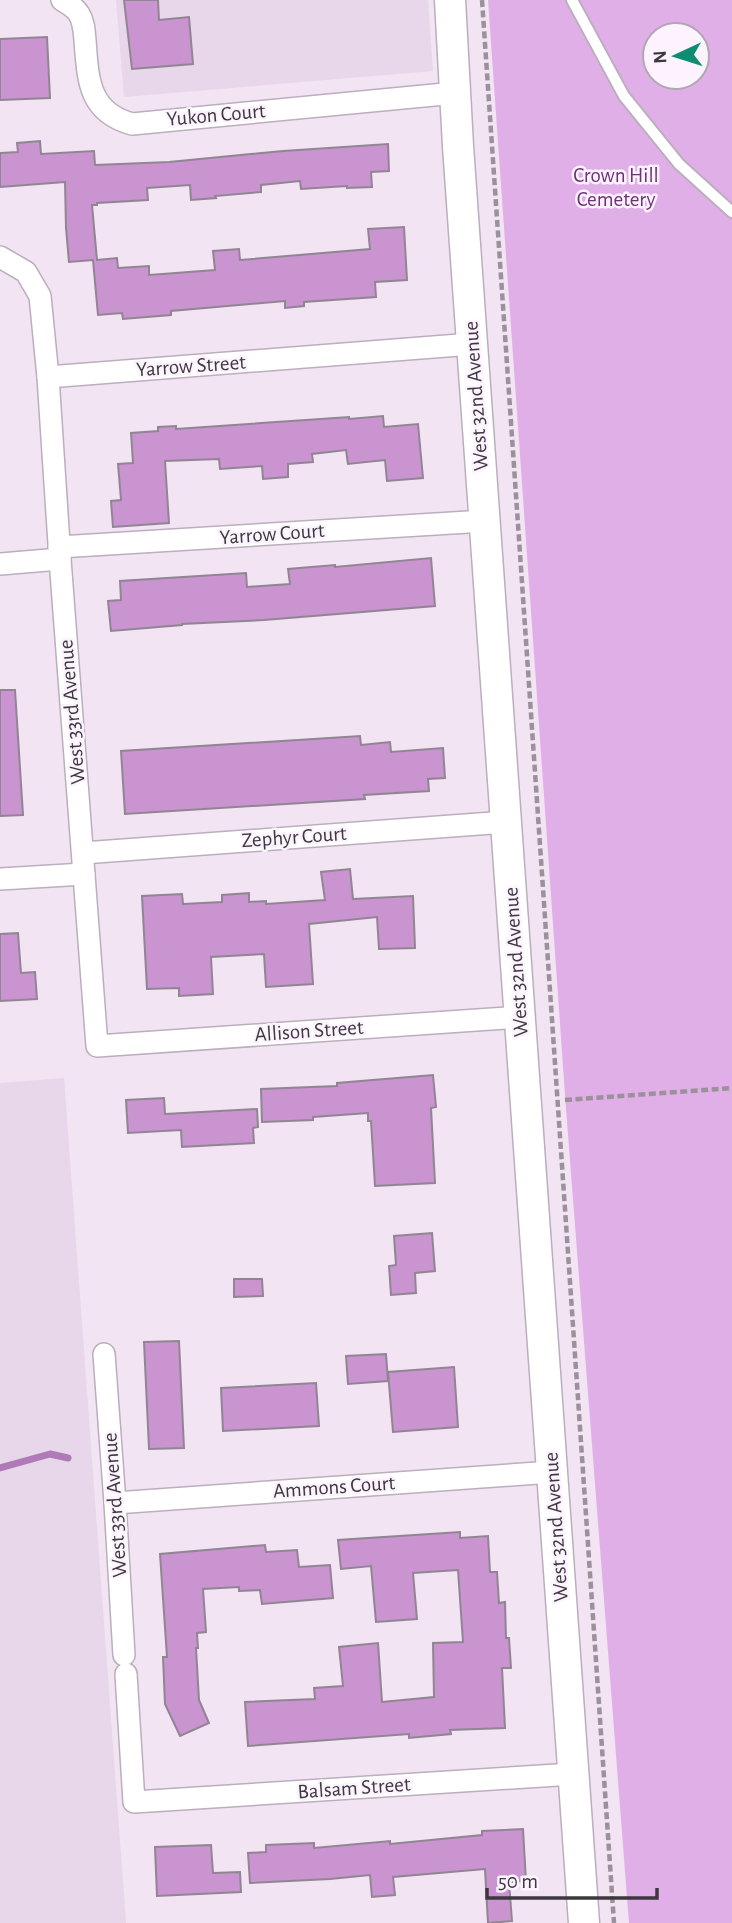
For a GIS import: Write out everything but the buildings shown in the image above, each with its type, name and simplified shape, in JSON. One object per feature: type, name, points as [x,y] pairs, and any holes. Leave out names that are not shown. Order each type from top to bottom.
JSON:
[{"type":"street","name":"Yukon Court","points":[[62,0],[78,12],[83,23],[88,81],[93,93],[109,114],[132,124],[455,93]]},
{"type":"street","name":"West 32nd Avenue","points":[[450,0],[584,1923]]},
{"type":"street","points":[[0,257],[26,272],[40,296],[48,377]]},
{"type":"street","name":"Yarrow Street","points":[[48,377],[472,344]]},
{"type":"street","name":"West 33rd Avenue","points":[[48,377],[97,1046]]},
{"type":"street","name":"Yarrow Court","points":[[0,564],[59,553],[485,521]]},
{"type":"street","name":"Zephyr Court","points":[[0,879],[83,863],[506,822]]},
{"type":"street","name":"Allison Street","points":[[97,1046],[520,1017]]},
{"type":"street","name":"West 33rd Avenue","points":[[104,1354],[134,1802]]},
{"type":"street","name":"Ammons Court","points":[[116,1503],[552,1472]]},
{"type":"street","name":"Balsam Street","points":[[134,1802],[573,1774]]},
{"type":"lane","points":[[572,0],[624,96],[679,164],[732,212]]},
{"type":"path","points":[[482,0],[614,1923]]},
{"type":"path","points":[[565,1100],[732,1087]]},
{"type":"shaded area","points":[[116,0],[428,0],[433,71],[124,97]]},
{"type":"shaded area","points":[[64,1078],[126,1923],[0,1923],[0,1083]]},
{"type":"green space","name":"Crown Hill Cemetery","points":[[488,0],[732,0],[732,1923],[629,1923],[566,1109]]},
{"type":"waterway","points":[[0,1468],[50,1454],[68,1458]]}]
